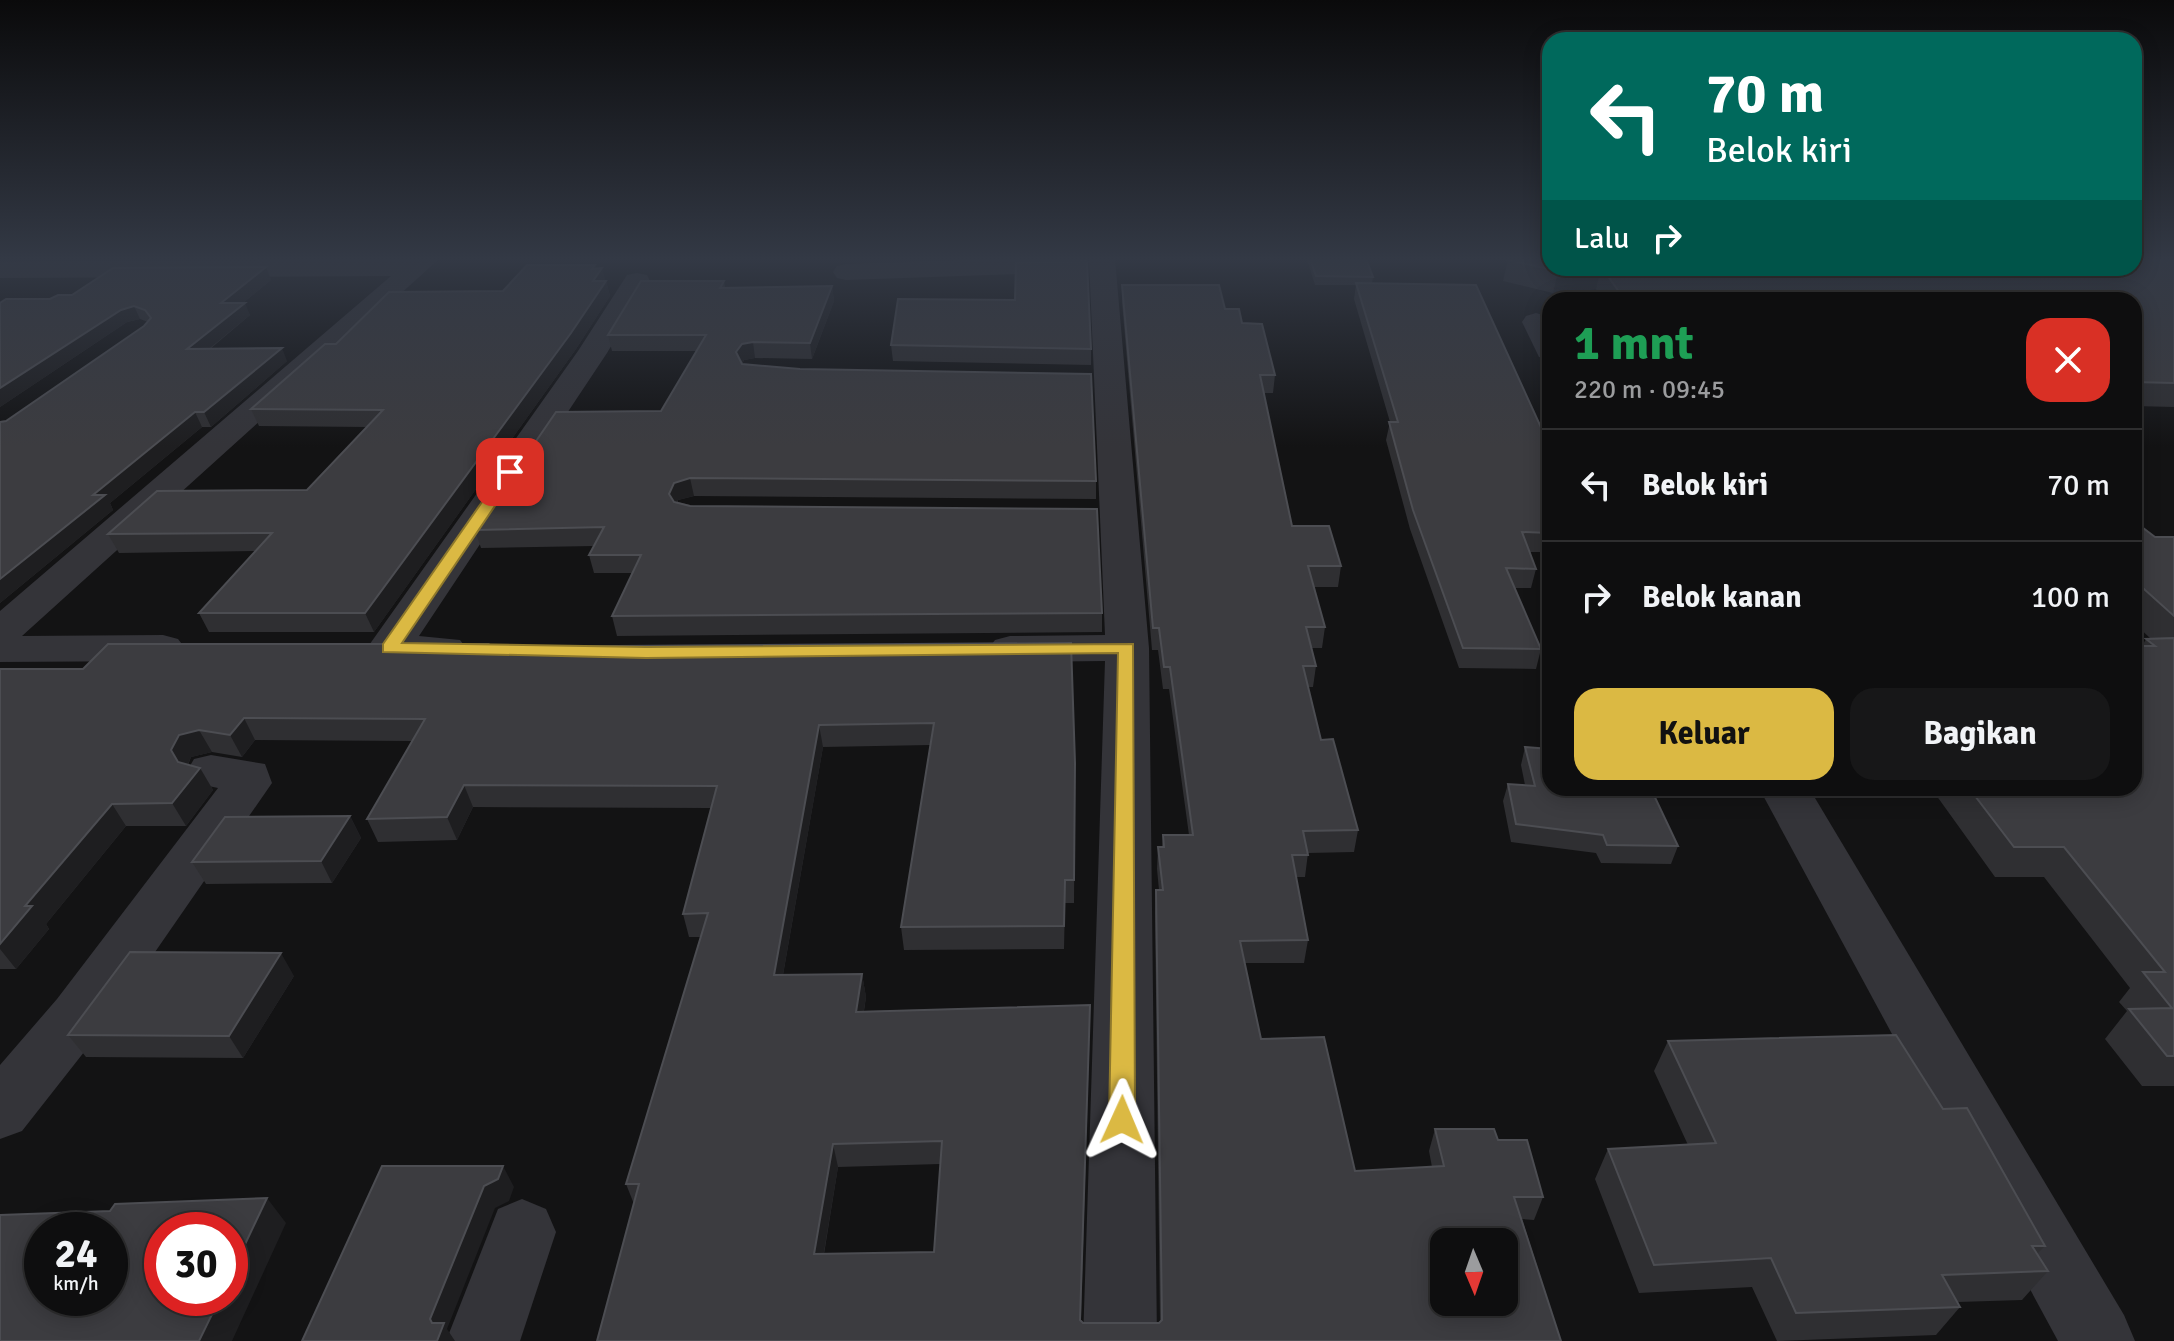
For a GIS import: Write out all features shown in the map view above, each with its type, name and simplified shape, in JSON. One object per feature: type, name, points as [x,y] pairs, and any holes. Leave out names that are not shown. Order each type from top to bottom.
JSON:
[{"type":"street","points":[[0,633],[355,322]]},
{"type":"street","points":[[389,648],[612,322]]},
{"type":"street","points":[[1097,322],[1092,377],[1100,513],[1127,648],[1120,1341]]},
{"type":"street","points":[[1536,322],[1542,334]]},
{"type":"street","points":[[0,649],[202,648]]},
{"type":"street","points":[[343,648],[480,649]]},
{"type":"street","points":[[972,649],[1127,648]]},
{"type":"street","points":[[0,1111],[78,1016],[248,783],[248,776],[238,772],[211,771]]},
{"type":"street","points":[[1789,796],[2098,1341]]},
{"type":"street","points":[[483,1341],[522,1232]]},
{"type":"building","points":[[0,322],[103,322],[0,388]]},
{"type":"building","points":[[148,322],[222,322],[187,349],[282,348],[204,412],[195,412],[93,495],[105,495],[0,579],[0,422],[6,421]]},
{"type":"building","points":[[359,322],[579,322],[365,613],[199,613],[272,533],[108,534],[157,491],[307,490],[383,410],[251,409],[325,344],[336,344]]},
{"type":"building","points":[[616,322],[818,322],[810,343],[753,342],[742,344],[736,352],[742,364],[800,369],[1091,374],[1096,481],[690,478],[674,483],[669,494],[674,502],[690,506],[1097,509],[1102,613],[612,616],[641,555],[589,555],[604,527],[475,530],[556,412],[661,411],[706,335],[608,335]]},
{"type":"building","points":[[895,322],[1090,322],[1091,349],[891,345]]},
{"type":"building","points":[[1125,322],[1262,324],[1275,375],[1260,375],[1292,526],[1329,526],[1341,566],[1308,566],[1325,627],[1306,627],[1316,666],[1303,666],[1321,740],[1333,739],[1358,830],[1303,831],[1308,855],[1292,855],[1308,940],[1240,941],[1261,1039],[1324,1037],[1355,1171],[1444,1166],[1435,1129],[1494,1129],[1498,1140],[1527,1140],[1543,1197],[1514,1197],[1561,1341],[597,1341],[639,1184],[626,1184],[708,913],[683,914],[717,786],[464,785],[447,817],[367,819],[425,719],[244,718],[230,735],[199,730],[179,735],[171,750],[178,762],[200,768],[172,803],[112,804],[25,906],[32,906],[0,944],[0,669],[83,669],[108,644],[488,644],[486,647],[1071,643],[1075,763],[1074,880],[1065,880],[1064,926],[901,927],[934,723],[819,725],[774,975],[862,974],[856,1012],[1090,1005],[1080,1320],[1083,1323],[1159,1323],[1162,1320],[1156,890],[1163,890],[1158,847],[1164,847],[1163,835],[1193,835],[1170,667],[1164,667],[1159,628],[1153,628]],"holes":[[[942,1141],[934,1252],[814,1254],[833,1144]]]},
{"type":"building","points":[[1368,322],[1493,322],[1542,429],[1542,533],[1522,532],[1536,569],[1506,568],[1541,649],[1463,648],[1413,510],[1389,422],[1398,422]]},
{"type":"building","points":[[2142,322],[2174,322],[2174,383],[2142,382]]},
{"type":"building","points":[[2142,527],[2155,537],[2174,537],[2174,616],[2142,587]]},
{"type":"building","points":[[2174,638],[2174,1056],[2167,1056],[2129,1009],[2172,1008],[2143,972],[2165,972],[2064,847],[2014,847],[1975,796],[2142,796],[2142,646],[2155,646],[2146,639]]},
{"type":"building","points":[[1525,747],[1542,748],[1542,796],[1654,796],[1678,846],[1607,845],[1603,835],[1516,824],[1508,784],[1535,786]]},
{"type":"building","points":[[350,816],[321,861],[192,862],[225,817]]},
{"type":"building","points":[[130,952],[281,953],[229,1036],[68,1035]]},
{"type":"building","points":[[1896,1035],[1943,1109],[1967,1108],[2045,1246],[2032,1246],[2048,1271],[1942,1275],[1960,1307],[1796,1313],[1771,1258],[1654,1265],[1608,1149],[1716,1143],[1668,1041]]},
{"type":"building","points":[[382,1166],[503,1166],[498,1179],[484,1186],[430,1319],[432,1323],[444,1323],[437,1341],[302,1341]]},
{"type":"building","points":[[267,1198],[248,1238],[248,1212],[144,1212],[144,1316],[211,1316],[199,1341],[0,1341],[0,1215],[24,1214],[24,1316],[128,1316],[128,1212],[82,1212],[110,1211],[115,1204]]},
{"type":"route","points":[[510,472],[389,648],[646,652],[1127,648],[1122,1120]]}]
